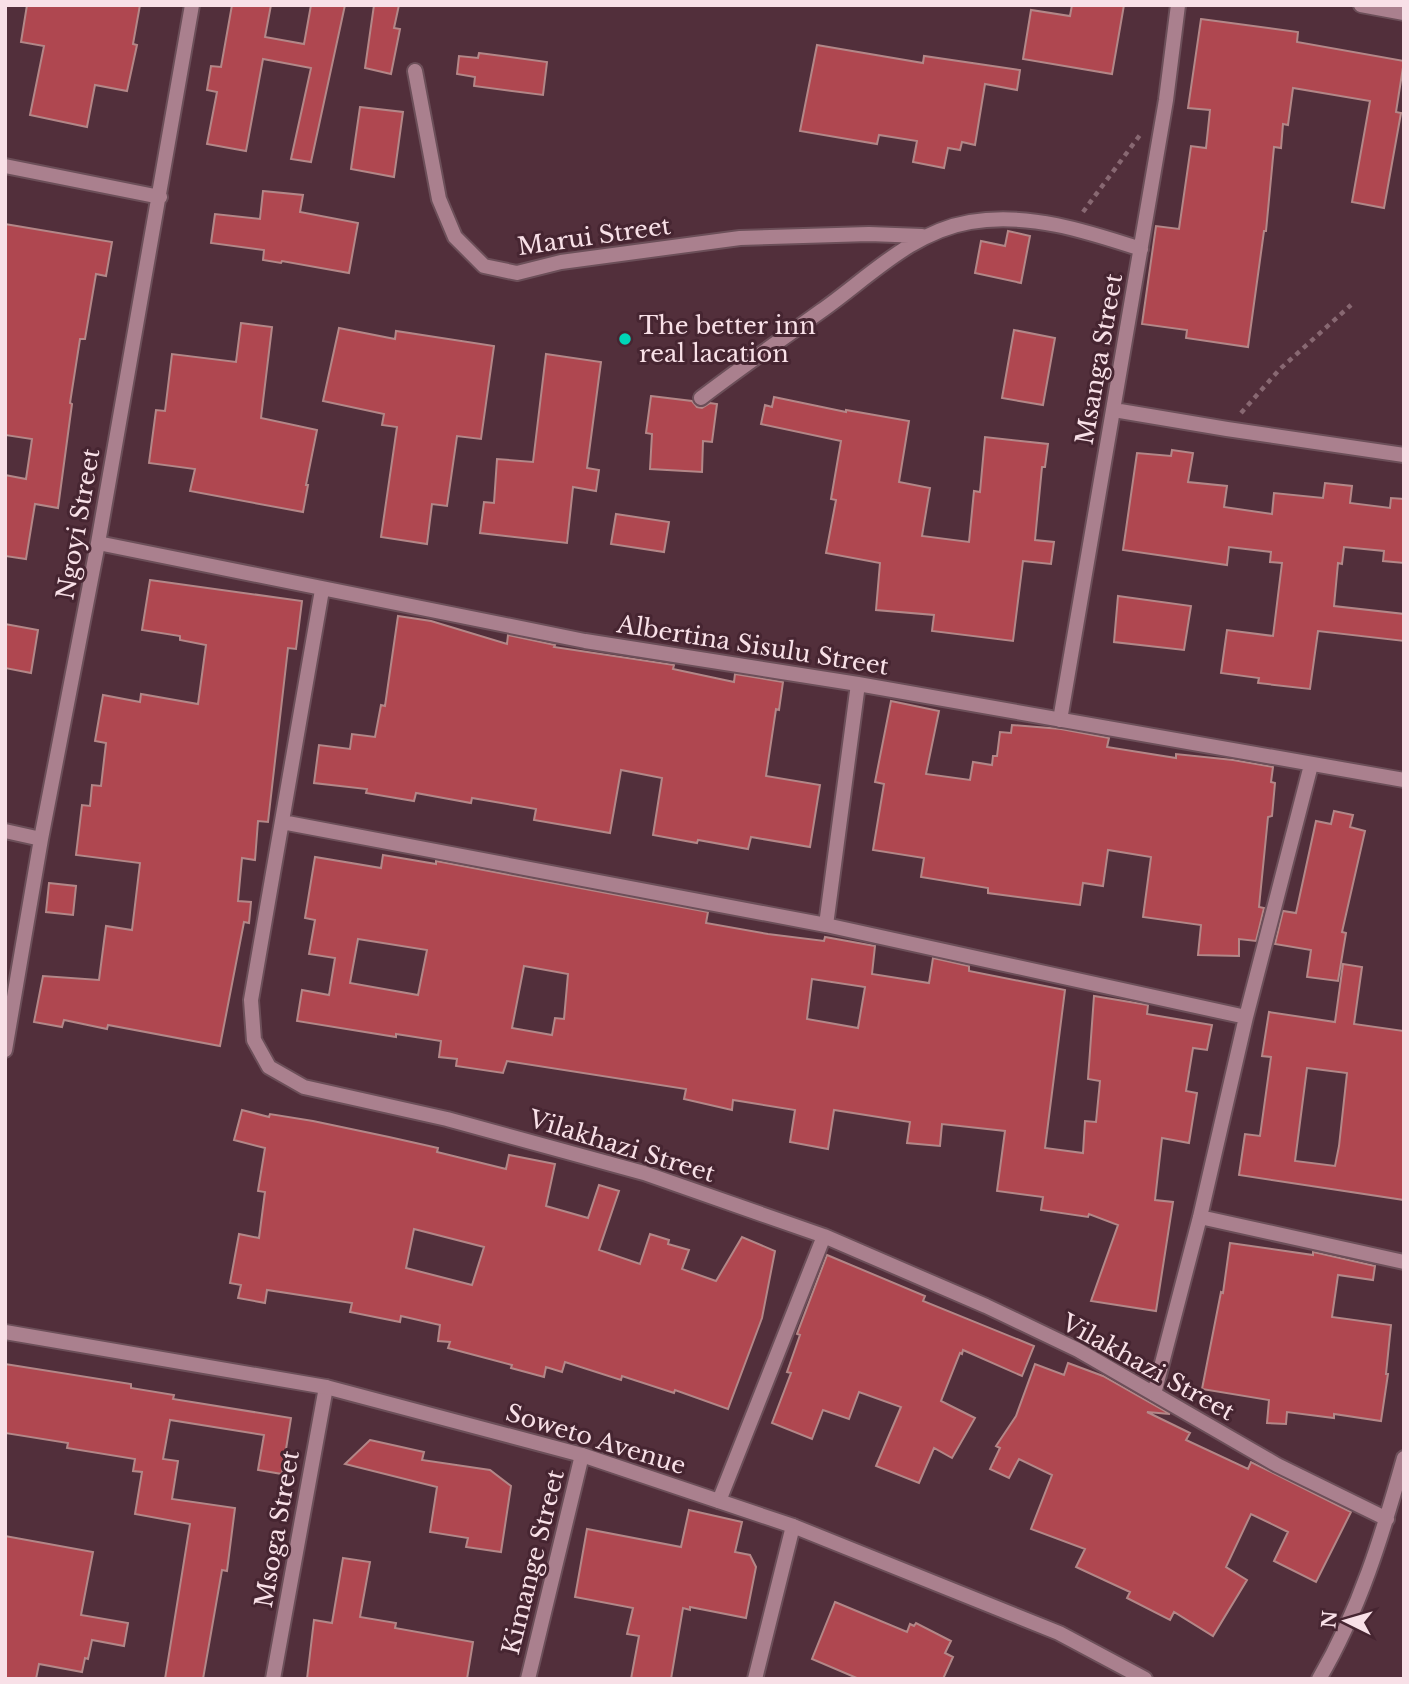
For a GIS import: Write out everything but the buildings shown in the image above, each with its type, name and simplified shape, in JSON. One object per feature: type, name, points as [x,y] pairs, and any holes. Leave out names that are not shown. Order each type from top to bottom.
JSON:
[{"type":"street","name":"Ngoyi Street","points":[[5,1049],[41,839],[160,197],[192,5]]},
{"type":"street","name":"Msanga Street","points":[[1060,720],[1166,100],[1178,5]]},
{"type":"street","points":[[1361,5],[1404,13]]},
{"type":"street","name":"Marui Street","points":[[415,71],[439,199],[456,237],[484,266],[517,273],[561,262],[740,238],[869,234],[922,236]]},
{"type":"street","points":[[5,166],[160,197]]},
{"type":"street","points":[[701,398],[765,348],[822,311],[922,236],[970,222],[1018,220],[1072,226],[1141,249]]},
{"type":"street","points":[[1114,410],[1404,455]]},
{"type":"street","name":"Albertina Sisulu Street","points":[[98,543],[585,641],[858,684],[1404,780]]},
{"type":"street","name":"Vilakhazi Street","points":[[322,590],[251,1000],[254,1041],[269,1067],[304,1087],[447,1119],[644,1173],[824,1236],[986,1306],[1078,1350],[1277,1465],[1387,1519]]},
{"type":"street","points":[[826,925],[858,684]]},
{"type":"street","points":[[1154,1394],[1311,765]]},
{"type":"street","points":[[282,822],[826,925],[1246,1017]]},
{"type":"street","points":[[5,831],[41,839]]},
{"type":"street","points":[[1200,1217],[1404,1262]]},
{"type":"street","points":[[719,1501],[824,1236]]},
{"type":"street","name":"Soweto Avenue","points":[[5,1332],[326,1387],[582,1455],[793,1526],[1059,1633],[1145,1679]]},
{"type":"street","name":"Msoga Street","points":[[272,1679],[326,1387]]},
{"type":"street","name":"Kimange Street","points":[[528,1679],[582,1455]]},
{"type":"street","points":[[1320,1679],[1335,1653],[1373,1563],[1404,1458]]},
{"type":"street","points":[[755,1679],[793,1526]]},
{"type":"path","points":[[1072,226],[1142,133]]},
{"type":"path","points":[[1227,429],[1280,369],[1351,305]]},
{"type":"place","name":"The better inn real lacation","points":[[625,339]]}]
